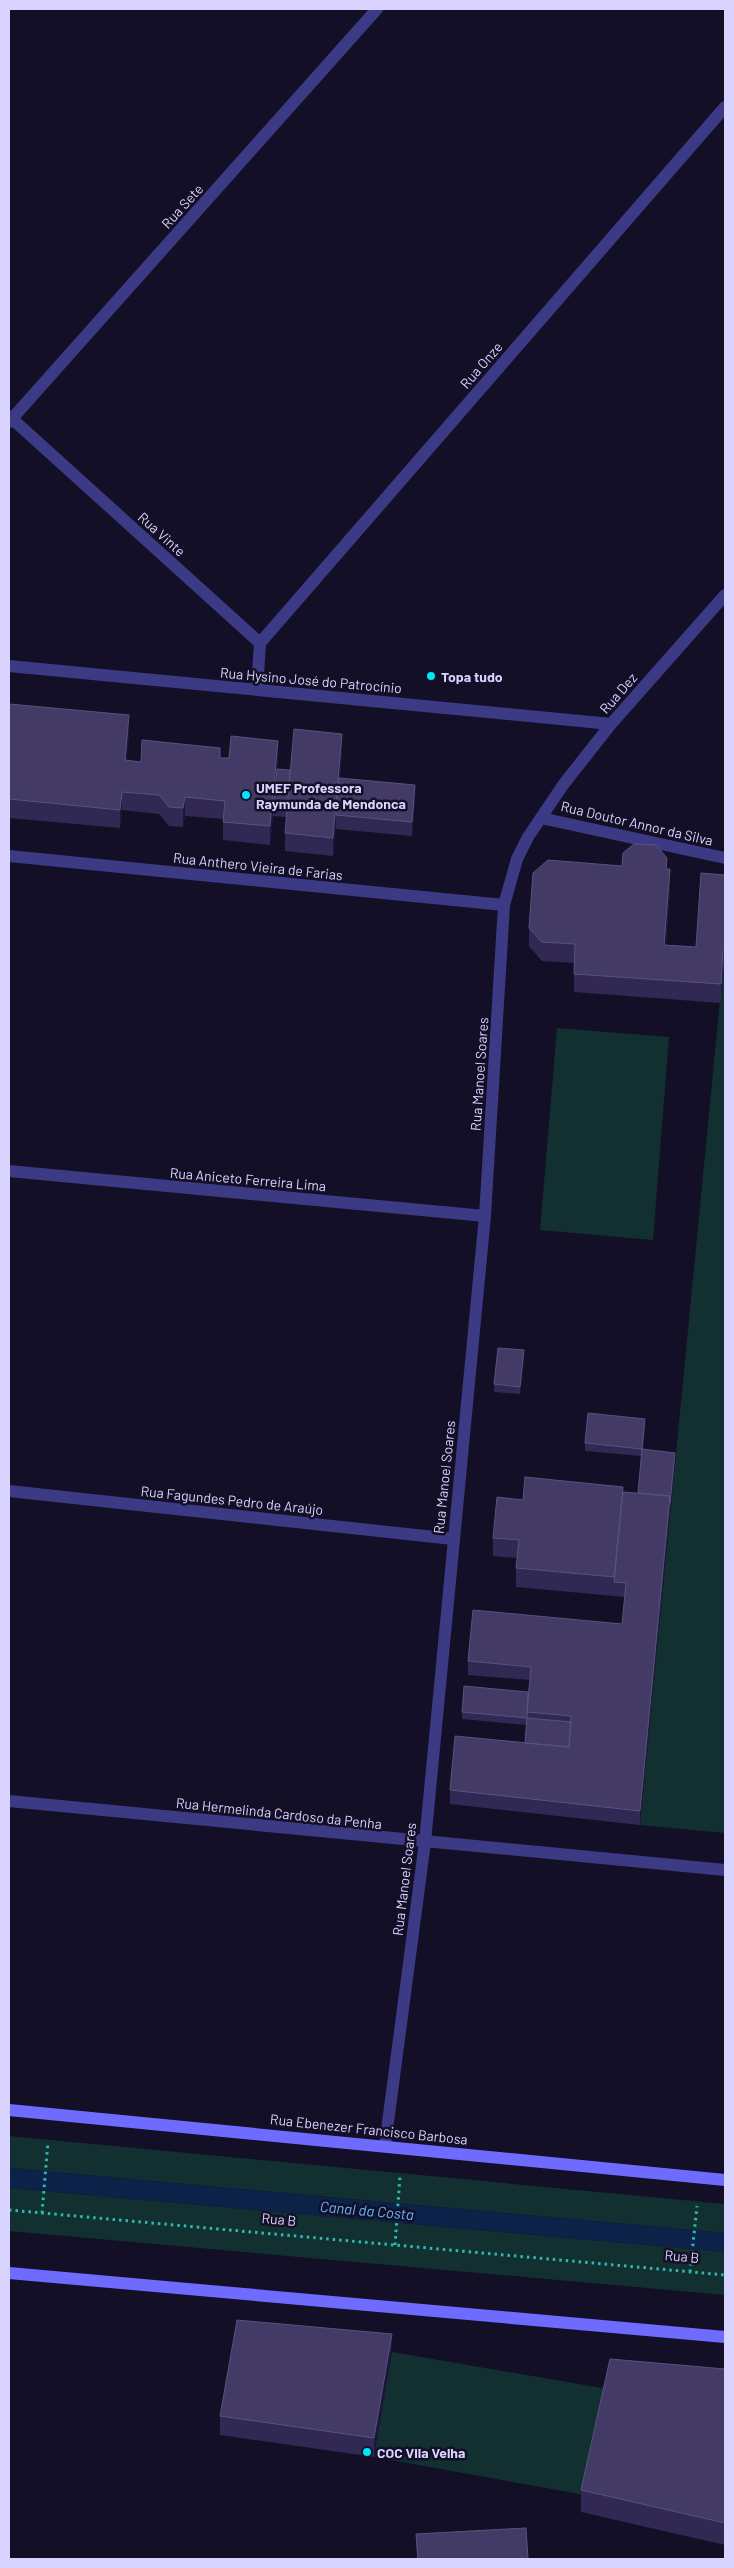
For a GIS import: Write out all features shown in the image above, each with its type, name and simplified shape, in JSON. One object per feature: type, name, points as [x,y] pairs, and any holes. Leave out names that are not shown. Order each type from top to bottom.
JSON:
[{"type":"main road","name":"Rua Ebenezer Francisco Barbosa","points":[[9,2110],[385,2145],[725,2180]]},
{"type":"main road","points":[[9,2273],[725,2337]]},
{"type":"street","name":"Rua Sete","points":[[10,419],[377,9]]},
{"type":"street","name":"Rua Onze","points":[[260,643],[725,107]]},
{"type":"street","name":"Rua Vinte","points":[[10,419],[260,643]]},
{"type":"street","name":"Rua Dez","points":[[542,818],[586,754],[725,595]]},
{"type":"street","points":[[257,690],[260,643]]},
{"type":"street","name":"Rua Hysino José do Patrocínio","points":[[9,666],[611,724]]},
{"type":"street","name":"Rua Doutor Annor da Silva","points":[[542,818],[725,858]]},
{"type":"street","name":"Rua Manoel Soares","points":[[385,2145],[425,1842],[485,1216],[504,905],[517,859],[542,818]]},
{"type":"street","name":"Rua Anthero Vieira de Farias","points":[[9,856],[504,905]]},
{"type":"street","name":"Rua Aniceto Ferreira Lima","points":[[9,1171],[485,1216]]},
{"type":"street","name":"Rua Fagundes Pedro de Araújo","points":[[9,1490],[453,1539]]},
{"type":"street","name":"Rua Hermelinda Cardoso da Penha","points":[[9,1801],[725,1870]]},
{"type":"path","points":[[42,2213],[46,2168]]},
{"type":"path","points":[[395,2245],[397,2201]]},
{"type":"path","name":"Rua B","points":[[9,2210],[725,2275]]},
{"type":"path","points":[[690,2272],[695,2228]]},
{"type":"green space","points":[[723,969],[725,970],[725,1833],[640,1825]]},
{"type":"green space","points":[[557,1028],[669,1037],[653,1240],[540,1230]]},
{"type":"green space","points":[[9,2136],[725,2204],[725,2233],[9,2168]]},
{"type":"green space","points":[[9,2188],[725,2252],[725,2295],[9,2231]]},
{"type":"green space","points":[[392,2352],[608,2389],[585,2495],[374,2457]]},
{"type":"water","name":"Canal da Costa","points":[[9,2168],[725,2233],[725,2252],[9,2188]]},
{"type":"building","points":[[9,704],[129,715],[125,760],[141,762],[142,740],[220,748],[220,758],[229,758],[231,736],[278,741],[270,826],[223,822],[225,801],[185,797],[183,808],[169,807],[159,795],[122,792],[120,810],[9,799]]},
{"type":"building","points":[[294,729],[342,734],[333,838],[285,833]]},
{"type":"building","points":[[277,769],[290,770],[287,810],[273,808]]},
{"type":"building","points":[[339,778],[415,785],[412,822],[336,815]]},
{"type":"building","points":[[634,844],[656,845],[667,858],[666,869],[670,869],[664,945],[696,947],[701,873],[725,875],[725,951],[723,951],[721,984],[574,974],[575,944],[542,942],[529,928],[533,873],[548,860],[622,866],[623,853]]},
{"type":"building","points":[[498,1348],[524,1350],[520,1387],[494,1384]]},
{"type":"building","points":[[588,1413],[645,1419],[642,1449],[585,1443]]},
{"type":"building","points":[[642,1449],[675,1453],[670,1503],[670,1496],[638,1493]]},
{"type":"building","points":[[525,1477],[623,1487],[614,1577],[516,1568],[519,1540],[493,1538],[497,1497],[523,1500]]},
{"type":"building","points":[[623,1492],[670,1496],[640,1811],[450,1790],[455,1736],[569,1747],[571,1716],[527,1712],[531,1667],[468,1661],[473,1610],[622,1624],[626,1583],[614,1582]]},
{"type":"building","points":[[464,1686],[528,1692],[527,1718],[462,1712]]},
{"type":"building","points":[[527,1718],[571,1722],[569,1747],[525,1743]]},
{"type":"building","points":[[237,2320],[392,2334],[374,2438],[220,2416]]},
{"type":"building","points":[[610,2359],[725,2369],[725,2523],[581,2490]]},
{"type":"building","points":[[526,2528],[528,2559],[418,2559],[416,2534]]},
{"type":"place","name":"Topa tudo","points":[[431,676]]},
{"type":"place","name":"UMEF Professora Raymunda de Mendonca","points":[[246,795]]},
{"type":"place","name":"COC Vila Velha","points":[[367,2452]]}]
